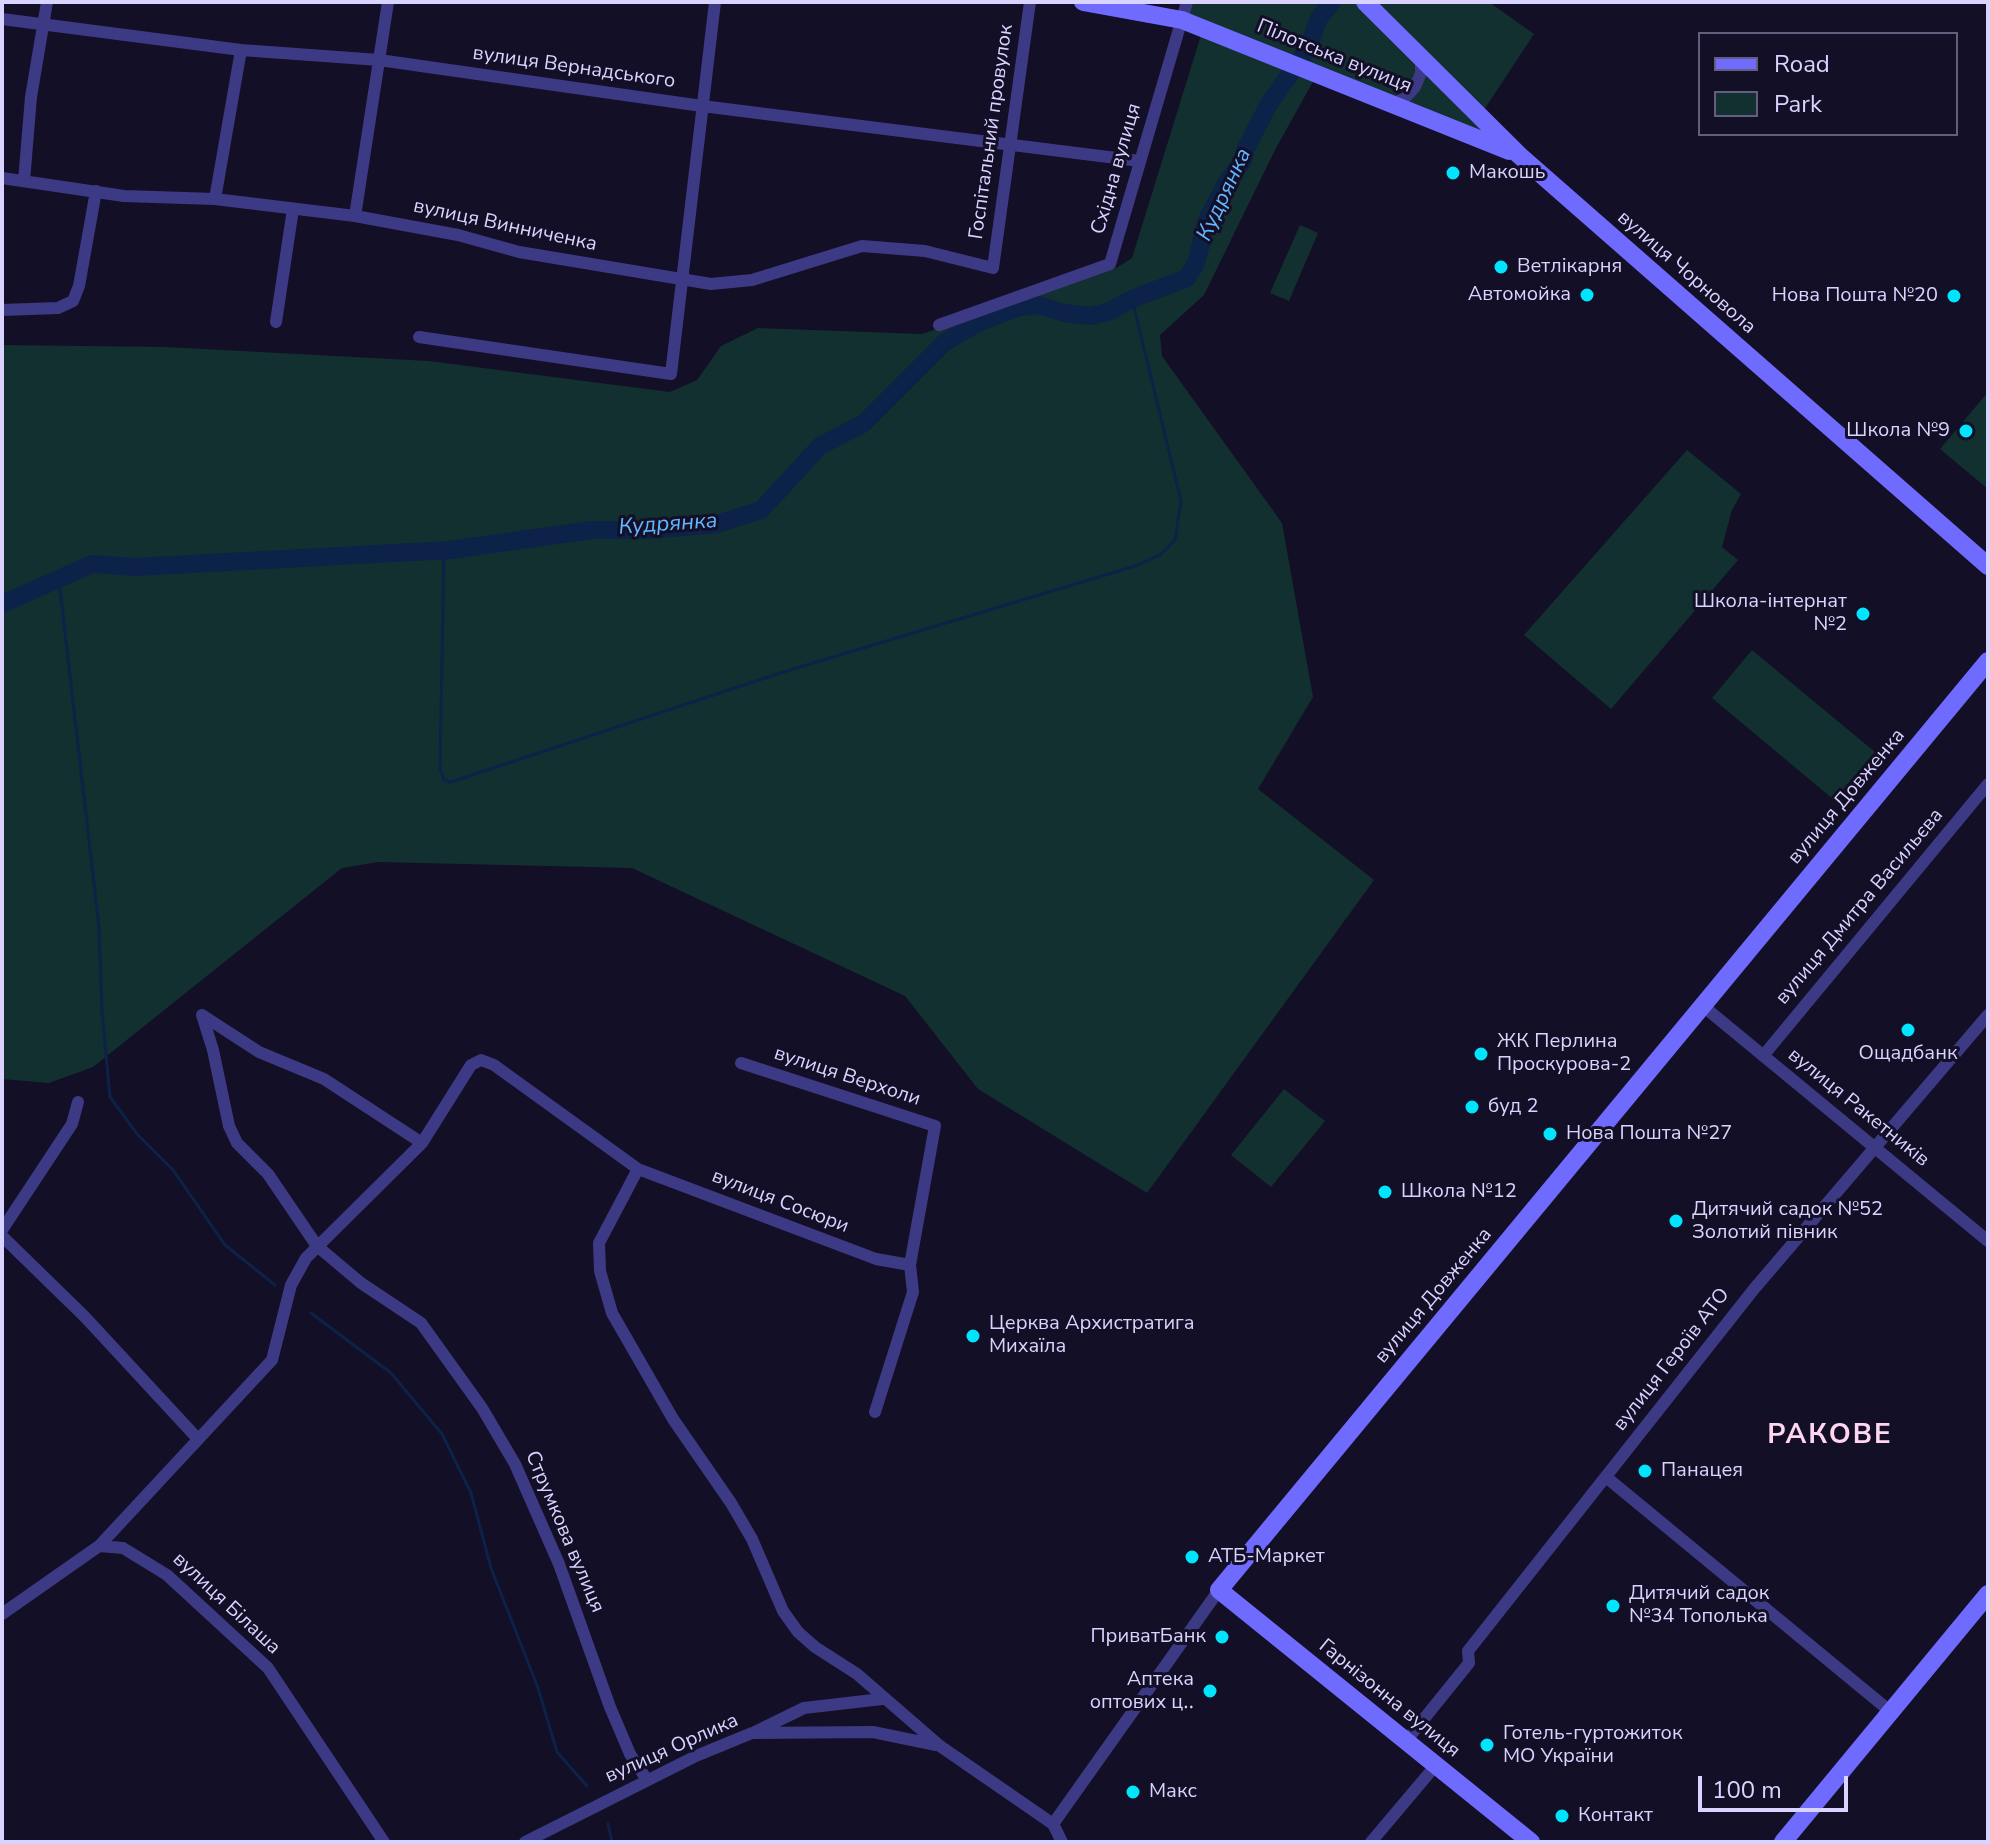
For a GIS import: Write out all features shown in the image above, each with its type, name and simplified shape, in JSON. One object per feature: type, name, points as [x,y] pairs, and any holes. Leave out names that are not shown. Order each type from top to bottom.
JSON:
[{"type":"street","points":[[24,181],[31,97],[47,2]]},
{"type":"street","points":[[355,216],[388,2]]},
{"type":"street","points":[[419,337],[671,374],[715,2]]},
{"type":"street","name":"Госпітальний провулок","points":[[993,268],[1013,144],[1030,2]]},
{"type":"street","name":"Пілотська вулиця","points":[[1083,2],[1185,11],[1298,66],[1519,155]]},
{"type":"street","name":"вулиця Чорновола","points":[[1365,2],[1519,155],[1988,566]]},
{"type":"street","name":"Східна вулиця","points":[[939,325],[1110,264],[1185,11]]},
{"type":"street","name":"вулиця Вернадського","points":[[2,19],[241,50],[379,60],[702,106],[1140,161]]},
{"type":"street","points":[[215,199],[241,50]]},
{"type":"street","points":[[1390,104],[1405,98],[1415,87],[1421,73],[1421,58]]},
{"type":"street","name":"вулиця Винниченка","points":[[2,178],[124,196],[215,199],[355,216],[458,235],[519,252],[682,279],[732,284],[862,246],[925,251],[993,268]]},
{"type":"street","points":[[2,310],[58,308],[73,301],[79,286],[96,191]]},
{"type":"street","points":[[276,322],[293,209]]},
{"type":"street","name":"вулиця Довженка","points":[[1053,1824],[1219,1590],[1988,661]]},
{"type":"street","name":"вулиця Дмитра Васильєва","points":[[1763,1056],[1988,784]]},
{"type":"street","name":"вулиця Ракетників","points":[[1703,1006],[1988,1241]]},
{"type":"street","name":"Струмкова вулиця","points":[[422,1143],[324,1079],[259,1052],[202,1015],[213,1050],[229,1126],[237,1143],[268,1174],[317,1246],[361,1283],[421,1323],[482,1408],[515,1464],[559,1564],[610,1707],[630,1754],[647,1780]]},
{"type":"street","name":"вулиця Героїв АТО","points":[[1406,1741],[1469,1663],[1468,1651],[1754,1289],[1988,1015]]},
{"type":"street","name":"вулиця Сосюри","points":[[422,1143],[471,1065],[481,1060],[494,1065],[638,1169],[876,1259],[910,1265]]},
{"type":"street","name":"вулиця Верхоли","points":[[741,1063],[935,1126],[910,1265],[913,1292],[875,1412]]},
{"type":"street","points":[[78,1102],[72,1124],[2,1233],[197,1438]]},
{"type":"street","points":[[2,1614],[99,1546],[272,1360],[291,1285],[317,1246],[422,1143]]},
{"type":"street","points":[[638,1169],[599,1243],[600,1271],[612,1313],[673,1419],[752,1539],[783,1611],[815,1647],[857,1674],[882,1699],[940,1746],[1053,1824],[1062,1842]]},
{"type":"street","points":[[1606,1477],[1891,1712]]},
{"type":"street","name":"вулиця Білаша","points":[[99,1546],[123,1548],[158,1568],[268,1668],[384,1842]]},
{"type":"street","name":"Гарнізонна вулиця","points":[[1219,1590],[1531,1842]]},
{"type":"street","points":[[1783,1842],[1988,1594]]},
{"type":"street","points":[[752,1733],[804,1708],[882,1699]]},
{"type":"street","name":"вулиця Орлика","points":[[525,1842],[647,1780],[752,1733],[873,1732],[940,1746]]},
{"type":"street","points":[[1371,1842],[1436,1765]]},
{"type":"green space","points":[[1192,2],[1359,2],[1416,59],[1416,72],[1411,84],[1390,99],[1187,17]]},
{"type":"green space","points":[[1372,2],[1489,2],[1534,34],[1482,113]]},
{"type":"green space","points":[[1202,32],[1315,78],[1275,150],[1204,295],[1160,335],[1162,356],[1282,523],[1313,697],[1258,789],[1374,880],[1147,1193],[978,1089],[905,996],[632,868],[378,862],[342,868],[93,1067],[49,1083],[2,1079],[2,345],[166,347],[429,361],[670,392],[697,380],[721,346],[758,328],[922,334],[1118,267],[1132,258]]},
{"type":"green space","points":[[1425,74],[1500,143],[1407,102]]},
{"type":"green space","points":[[1300,225],[1318,233],[1289,301],[1270,293]]},
{"type":"green space","points":[[1988,392],[1988,489],[1940,449]]},
{"type":"green space","points":[[1687,450],[1741,494],[1732,510],[1722,547],[1738,560],[1611,709],[1524,635]]},
{"type":"green space","points":[[1752,650],[1875,752],[1834,800],[1712,698]]},
{"type":"green space","points":[[1284,1089],[1325,1121],[1271,1187],[1231,1155]]},
{"type":"waterway","name":"Кудрянка","points":[[2,604],[92,564],[135,567],[450,550],[591,530],[649,530],[717,524],[761,510],[820,446],[864,423],[945,342],[980,322],[1019,307],[1039,305],[1064,313],[1090,316],[1108,312],[1132,299],[1187,278],[1196,263],[1207,220],[1228,180],[1243,161],[1246,148],[1269,104],[1308,48],[1319,18],[1332,2]]},
{"type":"waterway","points":[[444,550],[440,769],[444,780],[451,782],[777,674],[1135,566],[1160,555],[1175,540],[1181,501],[1132,299]]},
{"type":"waterway","points":[[59,580],[99,927],[102,1012],[110,1097],[137,1134],[173,1170],[225,1245],[275,1285]]},
{"type":"waterway","points":[[311,1313],[391,1373],[442,1434],[471,1493],[491,1568],[538,1688],[557,1752],[587,1786]]},
{"type":"waterway","points":[[608,1824],[612,1842]]},
{"type":"place","name":"Макошь","points":[[1453,173]]},
{"type":"place","name":"Ветлікарня","points":[[1501,267]]},
{"type":"place","name":"Автомойка","points":[[1587,295]]},
{"type":"place","name":"Нова Пошта №20","points":[[1954,296]]},
{"type":"place","name":"Школа №9","points":[[1966,431]]},
{"type":"place","name":"Школа-інтернат №2","points":[[1863,614]]},
{"type":"place","name":"Ощадбанк","points":[[1908,1030]]},
{"type":"place","name":"ЖК Перлина Проскурова-2","points":[[1481,1054]]},
{"type":"place","name":"буд 2","points":[[1472,1107]]},
{"type":"place","name":"Нова Пошта №27","points":[[1550,1134]]},
{"type":"place","name":"Школа №12","points":[[1385,1192]]},
{"type":"place","name":"Дитячий садок №52 Золотий півник","points":[[1676,1221]]},
{"type":"place","name":"Церква Архистратига Михаїла","points":[[973,1336]]},
{"type":"place","name":"Панацея","points":[[1645,1471]]},
{"type":"place","name":"АТБ-Маркет","points":[[1192,1557]]},
{"type":"place","name":"Дитячий садок №34 Тополька","points":[[1613,1606]]},
{"type":"place","name":"ПриватБанк","points":[[1222,1637]]},
{"type":"place","name":"Аптека оптових ц‥","points":[[1210,1691]]},
{"type":"place","name":"Готель-гуртожиток МО України","points":[[1487,1745]]},
{"type":"place","name":"Макс","points":[[1133,1792]]},
{"type":"place","name":"Контакт","points":[[1562,1816]]},
{"type":"district","name":"РАКОВЕ","points":[[1830,1436]]}]
